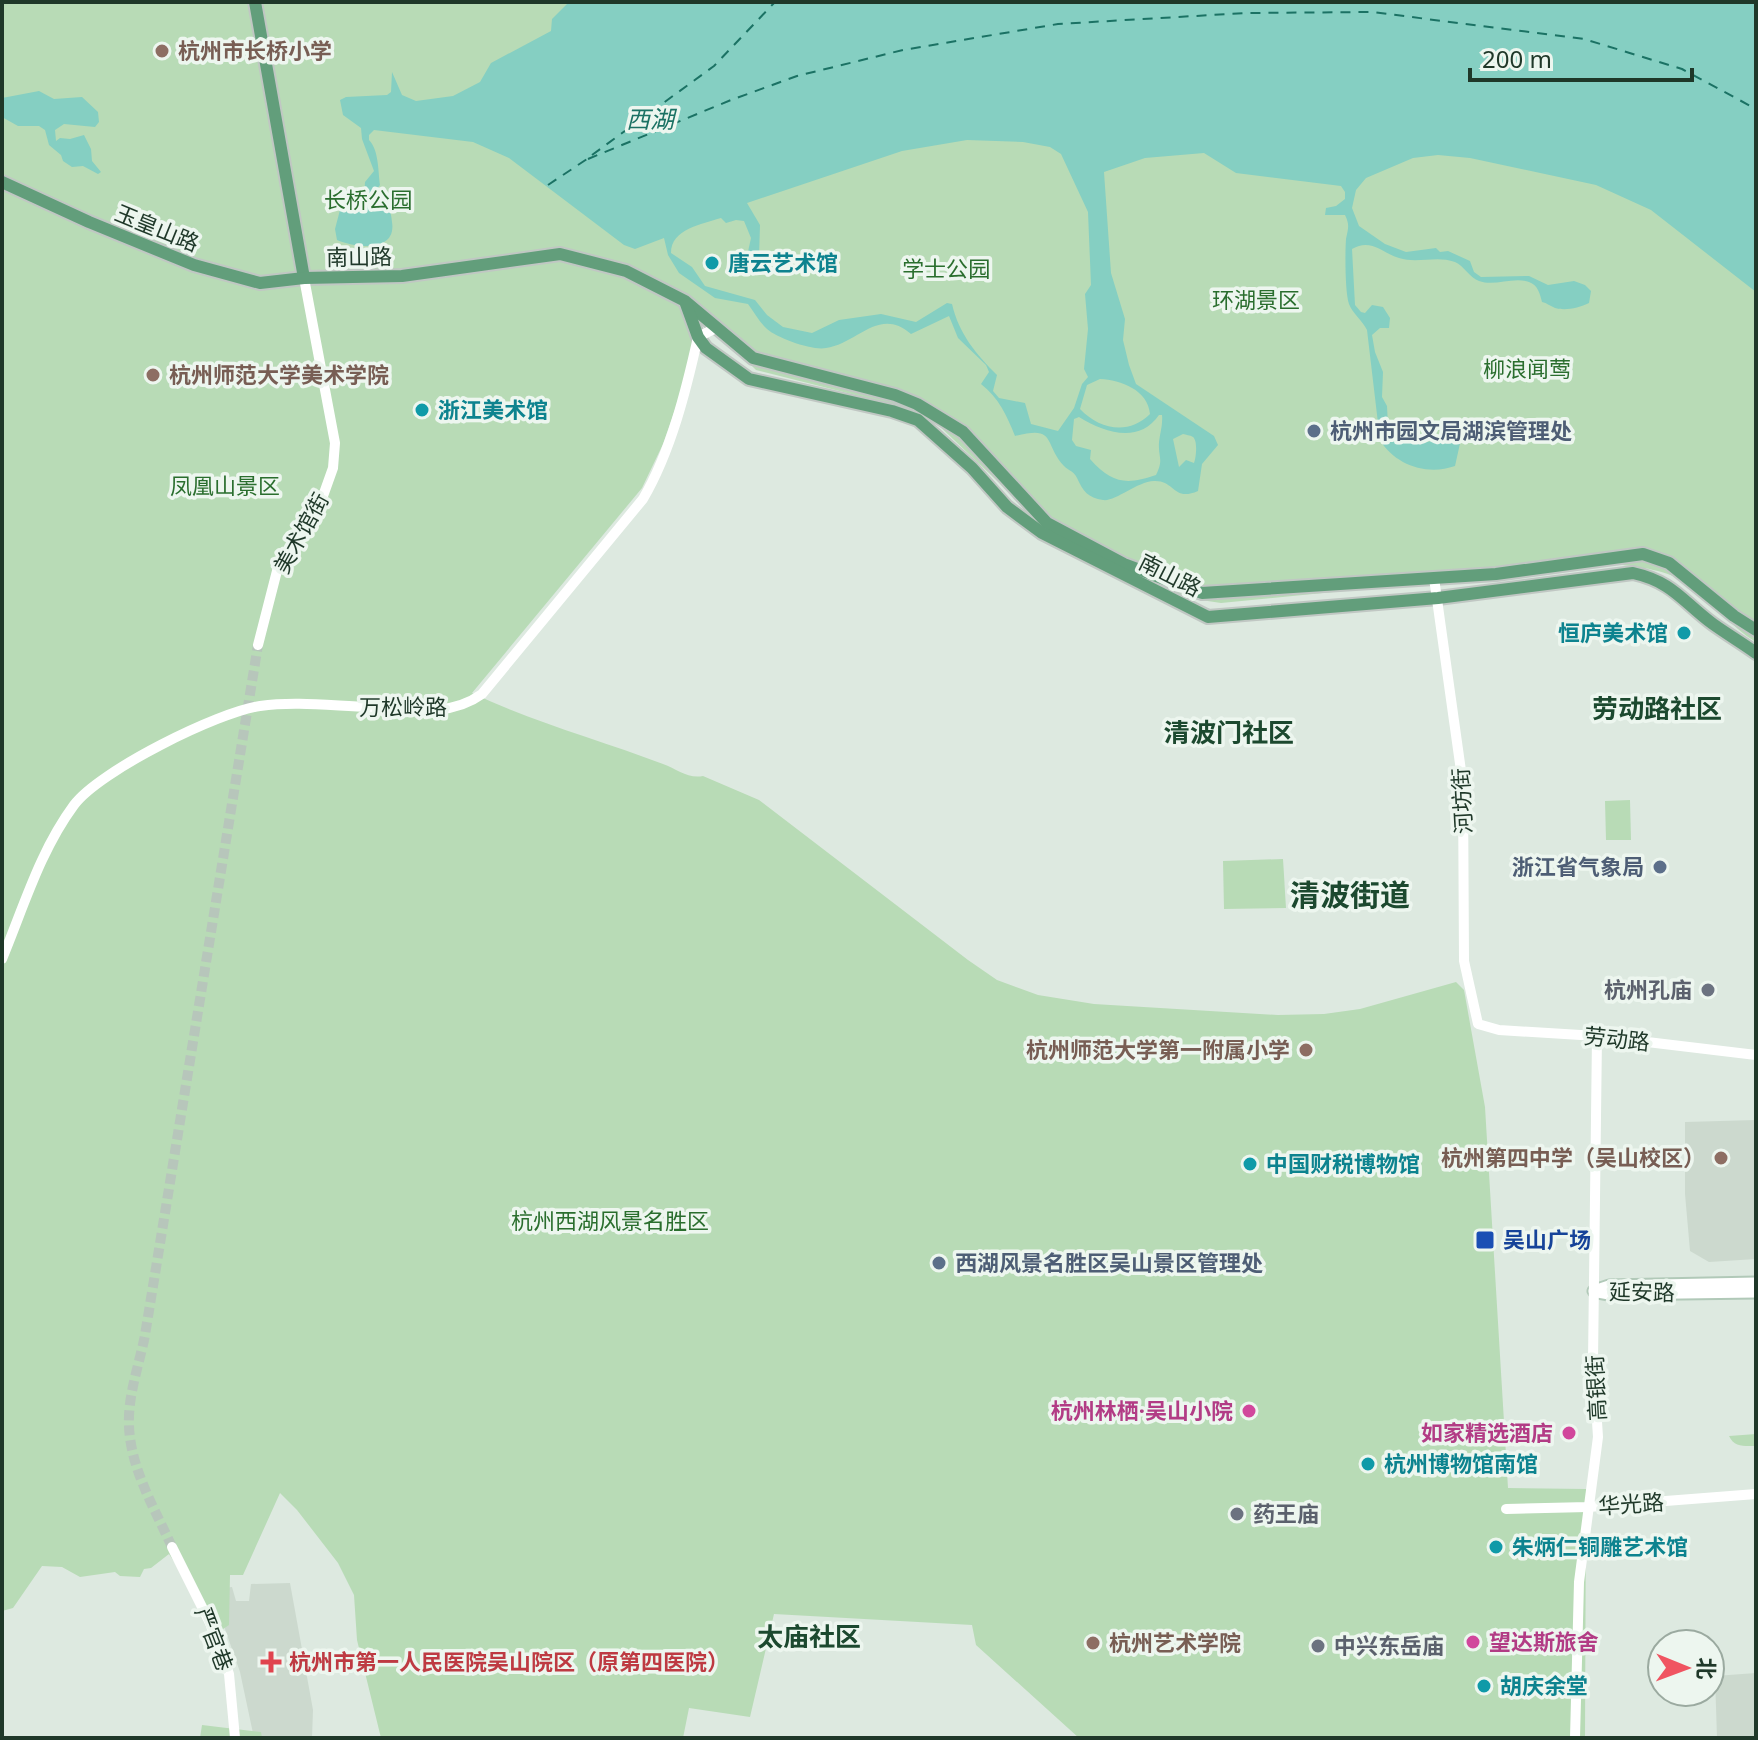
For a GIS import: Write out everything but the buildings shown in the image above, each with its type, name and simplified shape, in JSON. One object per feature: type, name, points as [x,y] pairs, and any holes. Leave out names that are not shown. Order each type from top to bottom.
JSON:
[{"type":"main road","name":"南山路","points":[[255,2],[304,278],[402,276],[560,254],[626,271],[685,301],[753,358],[895,395],[917,404],[963,432],[1047,523],[1124,564],[1202,593],[1496,574],[1643,554],[1669,563],[1756,630]]},
{"type":"main road","name":"玉皇山路","points":[[2,182],[194,265],[260,283],[304,278]]},
{"type":"main road","name":"南山路","points":[[685,301],[698,337],[706,348],[749,379],[892,411],[918,420],[972,468],[1007,507],[1042,533],[1208,617],[1438,598],[1633,573],[1654,578],[1680,593],[1711,623],[1756,653]]},
{"type":"main road","name":"延安路","points":[[1594,1291],[1609,1286],[1756,1283]]},
{"type":"main road","name":"延安路","points":[[1594,1291],[1609,1294],[1756,1292]]},
{"type":"street","name":"美术馆街","points":[[258,645],[278,567],[323,496],[333,468],[333,430],[304,278]]},
{"type":"street","points":[[698,337],[716,328]]},
{"type":"street","name":"万松岭路","points":[[2,959],[52,839],[76,802],[116,769],[192,730],[260,706],[437,710],[469,703],[482,694],[643,499],[663,456],[698,337]]},
{"type":"street","name":"河坊街","points":[[1434,578],[1463,785],[1464,961],[1478,1024]]},
{"type":"street","name":"劳动路","points":[[1478,1024],[1499,1030],[1597,1036],[1756,1055]]},
{"type":"street","name":"高银街","points":[[1575,1738],[1579,1582],[1598,1437],[1593,1361],[1597,1036]]},
{"type":"street","name":"华光路","points":[[1506,1509],[1588,1507],[1756,1494]]},
{"type":"street","name":"严官巷","points":[[172,1547],[210,1623],[229,1674],[235,1738]]},
{"type":"shaded area","name":"杭州第四中学（吴山校区）","points":[[1756,1120],[1756,1259],[1709,1262],[1690,1251],[1685,1194],[1685,1122]]},
{"type":"shaded area","name":"杭州市第一人民医院吴山院区（原第四医院）","points":[[290,1583],[313,1710],[312,1738],[254,1738],[240,1672],[211,1589],[232,1587],[236,1601],[249,1601],[251,1584]]},
{"type":"shaded area","points":[[1756,1673],[1756,1738],[1717,1738],[1716,1708],[1726,1708],[1726,1675]]},
{"type":"green space","name":"杭州西湖风景名胜区","points":[[2,2],[1756,2],[1756,642],[1681,579],[1653,570],[1615,564],[1221,603],[1181,597],[1052,533],[933,420],[911,409],[756,370],[701,315],[685,381],[663,444],[642,488],[472,693],[687,775],[703,776],[759,800],[968,960],[997,980],[1038,995],[1094,1004],[1278,1015],[1324,1014],[1360,1009],[1456,982],[1464,990],[1485,1107],[1508,1488],[1586,1489],[1585,1738],[1079,1738],[976,1645],[972,1625],[774,1614],[750,1717],[689,1708],[683,1738],[381,1738],[357,1640],[354,1595],[338,1563],[280,1493],[243,1575],[230,1575],[229,1625],[220,1631],[169,1554],[151,1568],[144,1569],[140,1577],[120,1576],[115,1572],[80,1577],[62,1567],[42,1566],[13,1608],[2,1611]]},
{"type":"green space","points":[[1630,800],[1631,840],[1606,840],[1605,801]]},
{"type":"green space","points":[[1283,859],[1286,908],[1224,909],[1223,861]]},
{"type":"green space","points":[[1756,1434],[1756,1446],[1736,1444],[1729,1436]]},
{"type":"green space","points":[[202,1725],[261,1732],[262,1738],[200,1738]]},
{"type":"water","name":"西湖","points":[[569,2],[1756,2],[1756,292],[1651,210],[1596,185],[1470,158],[1438,155],[1413,158],[1366,178],[1356,190],[1352,208],[1359,226],[1385,244],[1406,252],[1436,248],[1440,252],[1448,251],[1470,261],[1474,272],[1481,277],[1529,276],[1548,285],[1574,281],[1591,291],[1589,303],[1559,309],[1542,302],[1537,288],[1523,280],[1485,283],[1448,260],[1406,260],[1365,245],[1352,249],[1355,305],[1365,313],[1372,305],[1383,307],[1390,318],[1389,328],[1380,328],[1372,335],[1383,372],[1382,397],[1387,406],[1388,426],[1404,442],[1423,443],[1456,435],[1461,439],[1455,466],[1423,469],[1394,456],[1380,440],[1367,330],[1350,307],[1348,298],[1345,263],[1348,222],[1345,215],[1325,215],[1326,208],[1336,206],[1345,199],[1341,186],[1236,173],[1204,153],[1145,158],[1104,172],[1111,273],[1125,319],[1123,340],[1129,365],[1136,384],[1214,436],[1218,445],[1202,464],[1198,491],[1184,494],[1154,481],[1108,500],[1098,499],[1084,490],[1058,458],[1047,438],[1037,433],[1015,436],[998,401],[981,384],[989,372],[986,365],[958,338],[949,316],[911,334],[889,324],[878,325],[826,348],[795,343],[767,329],[748,304],[715,298],[679,273],[668,255],[664,238],[635,249],[624,245],[509,158],[473,142],[374,130],[369,140],[376,155],[380,185],[370,198],[369,206],[384,205],[388,209],[392,232],[388,239],[373,246],[337,240],[335,229],[340,210],[364,201],[365,182],[374,171],[361,128],[343,115],[340,100],[387,95],[391,92],[392,72],[402,95],[416,101],[453,96],[480,82],[491,63],[551,31],[552,19]],"holes":[[[967,140],[1023,142],[1050,147],[1061,154],[1088,212],[1091,285],[1085,294],[1088,329],[1084,369],[1088,377],[1082,384],[1074,408],[1058,431],[1031,424],[1025,403],[999,398],[993,391],[997,375],[969,343],[952,304],[947,303],[916,322],[881,314],[839,320],[812,333],[783,327],[767,315],[755,300],[705,286],[692,267],[671,253],[676,238],[697,225],[721,218],[726,223],[744,221],[751,238],[744,270],[751,275],[759,257],[760,225],[747,203],[902,151]],[[1100,379],[1125,384],[1139,393],[1150,414],[1142,421],[1124,427],[1096,422],[1080,409],[1087,385]],[[1162,415],[1160,465],[1156,475],[1137,480],[1113,478],[1090,459],[1091,450],[1076,446],[1072,440],[1074,419],[1079,417],[1100,428],[1121,433],[1132,433]],[[1183,434],[1195,439],[1194,463],[1186,460],[1179,467],[1173,439]]]},
{"type":"water","points":[[39,91],[54,99],[82,97],[98,112],[99,122],[95,127],[64,124],[55,130],[56,141],[84,135],[91,149],[92,161],[101,172],[98,174],[83,166],[72,167],[63,161],[61,155],[49,145],[45,130],[39,126],[18,126],[2,117],[2,98]]},
{"type":"ferry route","points":[[592,155],[714,66],[775,2]]},
{"type":"ferry route","points":[[588,159],[797,76],[903,50],[1058,24],[1246,13],[1372,12],[1584,39],[1682,69],[1756,109]]},
{"type":"ferry route","points":[[548,185],[587,159]]},
{"type":"tunnel","points":[[172,1547],[137,1467],[129,1433],[129,1416],[145,1335],[258,645]]},
{"type":"place","name":"杭州市长桥小学","points":[[162,51]]},
{"type":"place","name":"唐云艺术馆","points":[[712,263]]},
{"type":"place","name":"杭州师范大学美术学院","points":[[153,375]]},
{"type":"place","name":"浙江美术馆","points":[[422,410]]},
{"type":"place","name":"杭州市园文局湖滨管理处","points":[[1314,431]]},
{"type":"place","name":"恒庐美术馆","points":[[1684,633]]},
{"type":"place","name":"浙江省气象局","points":[[1660,867]]},
{"type":"place","name":"杭州孔庙","points":[[1708,990]]},
{"type":"place","name":"杭州师范大学第一附属小学","points":[[1306,1050]]},
{"type":"place","name":"杭州第四中学（吴山校区）","points":[[1721,1158]]},
{"type":"place","name":"中国财税博物馆","points":[[1250,1164]]},
{"type":"place","name":"吴山广场","points":[[1485,1240]]},
{"type":"place","name":"西湖风景名胜区吴山景区管理处","points":[[939,1263]]},
{"type":"place","name":"杭州林栖·吴山小院","points":[[1249,1411]]},
{"type":"place","name":"如家精选酒店","points":[[1569,1433]]},
{"type":"place","name":"杭州博物馆南馆","points":[[1368,1464]]},
{"type":"place","name":"药王庙","points":[[1237,1514]]},
{"type":"place","name":"朱炳仁铜雕艺术馆","points":[[1496,1547]]},
{"type":"place","name":"望达斯旅舍","points":[[1473,1642]]},
{"type":"place","name":"杭州艺术学院","points":[[1093,1643]]},
{"type":"place","name":"中兴东岳庙","points":[[1318,1646]]},
{"type":"place","name":"杭州市第一人民医院吴山院区（原第四医院）","points":[[271,1662]]},
{"type":"place","name":"胡庆余堂","points":[[1484,1686]]},
{"type":"district","name":"劳动路社区","points":[[1657,709]]},
{"type":"district","name":"清波门社区","points":[[1229,733]]},
{"type":"district","name":"清波街道","points":[[1350,896]]},
{"type":"district","name":"太庙社区","points":[[809,1637]]},
{"type":"park label","name":"长桥公园","points":[[368,200]]},
{"type":"park label","name":"学士公园","points":[[946,269]]},
{"type":"park label","name":"环湖景区","points":[[1256,300]]},
{"type":"park label","name":"柳浪闻莺","points":[[1527,369]]},
{"type":"park label","name":"凤凰山景区","points":[[225,486]]}]
